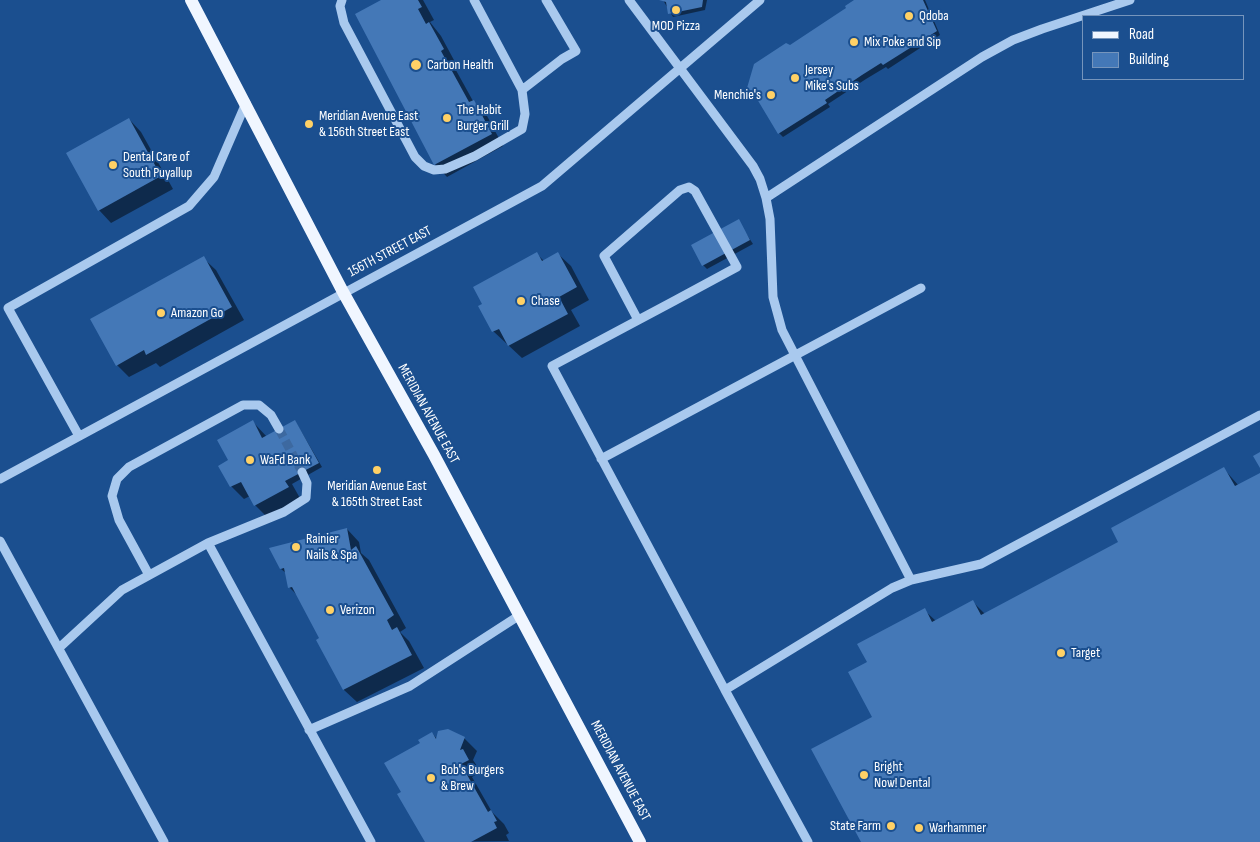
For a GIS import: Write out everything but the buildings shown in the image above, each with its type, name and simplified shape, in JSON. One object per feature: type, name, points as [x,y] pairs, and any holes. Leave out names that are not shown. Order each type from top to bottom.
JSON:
[{"type":"main road","name":"MERIDIAN AVENUE EAST","points":[[191,0],[343,292],[520,615],[640,842]]},
{"type":"street","points":[[342,0],[340,6],[344,23],[415,157],[424,166],[434,170],[444,169],[475,156],[522,129],[526,114],[522,90],[474,0]]},
{"type":"street","points":[[522,90],[562,59],[576,51],[546,0]]},
{"type":"street","points":[[628,0],[753,166],[766,198],[770,219],[773,297],[782,330],[911,580]]},
{"type":"street","name":"156TH STREET EAST","points":[[0,479],[542,186],[760,0]]},
{"type":"street","points":[[1084,15],[1130,0]]},
{"type":"street","points":[[766,198],[982,57],[1013,40],[1082,16]]},
{"type":"street","points":[[78,436],[8,308],[178,214],[189,206],[214,177],[246,103]]},
{"type":"street","points":[[638,320],[604,256],[680,190],[689,187],[695,191],[737,267],[674,301],[552,366],[808,842]]},
{"type":"street","points":[[601,459],[921,288]]},
{"type":"street","points":[[149,575],[120,520],[112,496],[117,479],[129,468],[243,405],[259,405],[271,415],[279,429]]},
{"type":"street","points":[[725,690],[857,608],[911,580],[982,564],[1260,415]]},
{"type":"street","points":[[58,648],[122,590],[208,543],[284,512],[306,498],[307,483],[302,472]]},
{"type":"street","points":[[0,541],[164,842]]},
{"type":"street","points":[[208,543],[371,842]]},
{"type":"street","points":[[309,730],[410,686],[520,615]]},
{"type":"tunnel","points":[[279,429],[302,472]]},
{"type":"place","name":"MOD Pizza","points":[[676,10]]},
{"type":"place","name":"Qdoba","points":[[909,16]]},
{"type":"place","name":"Mix Poke and Sip","points":[[854,42]]},
{"type":"place","name":"Carbon Health","points":[[416,65]]},
{"type":"place","name":"Jersey Mike's Subs","points":[[795,78]]},
{"type":"place","name":"Menchie's","points":[[771,95]]},
{"type":"place","name":"The Habit Burger Grill","points":[[447,118]]},
{"type":"place","name":"Meridian Avenue East & 156th Street East","points":[[309,124]]},
{"type":"place","name":"Dental Care of South Puyallup","points":[[113,165]]},
{"type":"place","name":"Chase","points":[[521,301]]},
{"type":"place","name":"Amazon Go","points":[[161,313]]},
{"type":"place","name":"WaFd Bank","points":[[250,460]]},
{"type":"place","name":"Meridian Avenue East & 165th Street East","points":[[377,470]]},
{"type":"place","name":"Rainier Nails & Spa","points":[[296,547]]},
{"type":"place","name":"Verizon","points":[[330,610]]},
{"type":"place","name":"Target","points":[[1061,653]]},
{"type":"place","name":"Bright Now! Dental","points":[[864,775]]},
{"type":"place","name":"Bob's Burgers & Brew","points":[[431,778]]},
{"type":"place","name":"State Farm","points":[[891,826]]},
{"type":"place","name":"Warhammer","points":[[919,828]]}]
